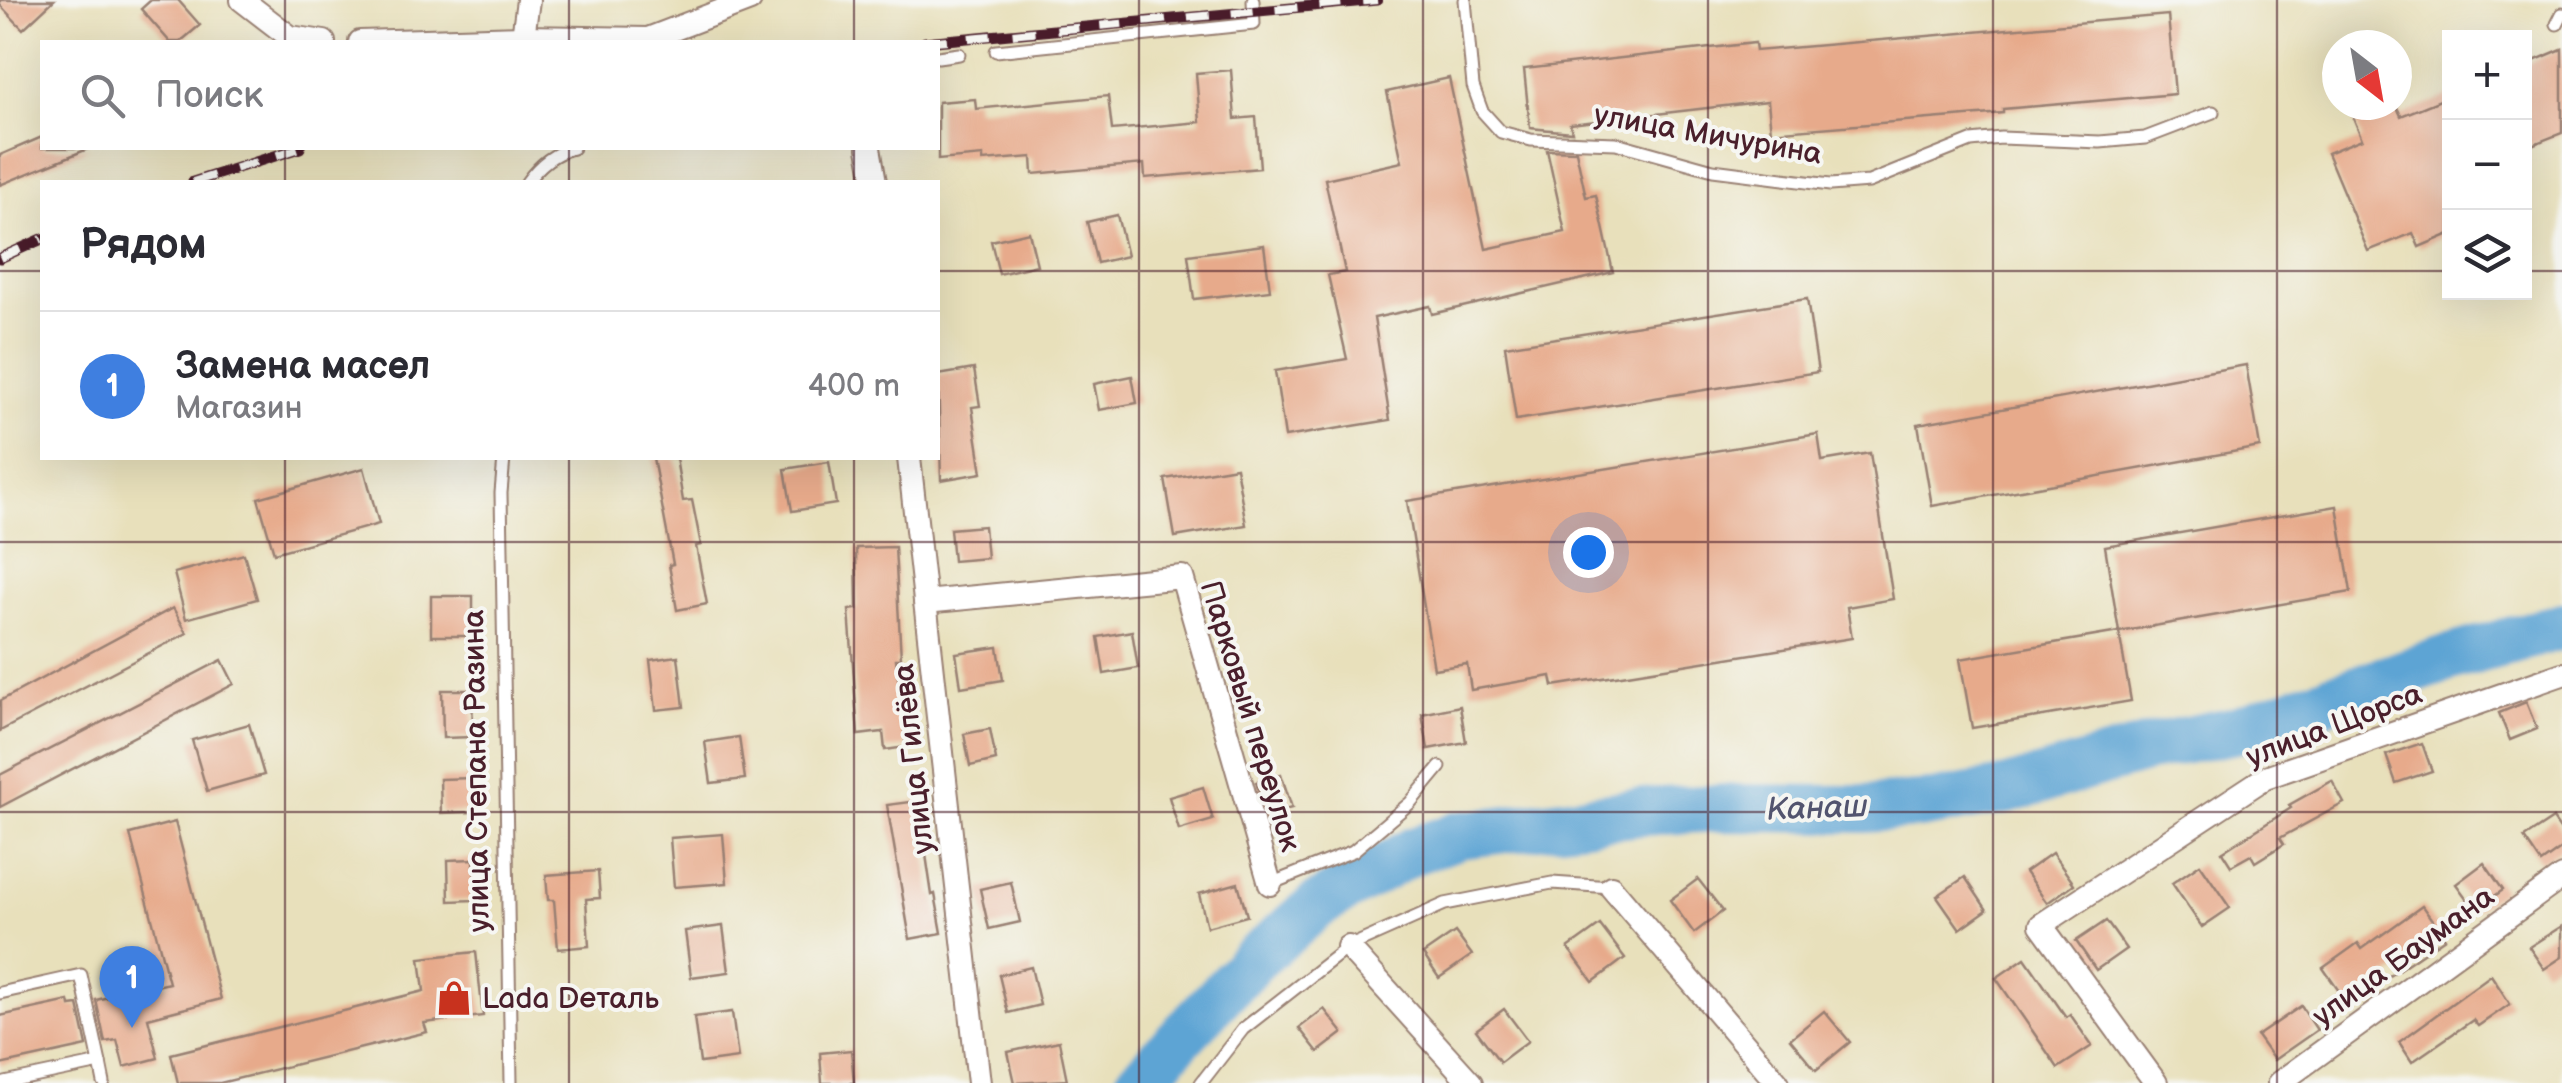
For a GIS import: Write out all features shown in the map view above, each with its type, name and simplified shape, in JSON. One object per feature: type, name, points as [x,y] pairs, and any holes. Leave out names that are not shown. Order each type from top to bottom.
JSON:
[{"type":"street","points":[[242,0],[290,37],[310,40]]},
{"type":"street","points":[[523,37],[528,0]]},
{"type":"street","points":[[425,40],[648,39],[750,0]]},
{"type":"street","points":[[870,150],[874,180]]},
{"type":"street","name":"улица Гилёва","points":[[908,460],[979,1083]]},
{"type":"street","name":"Парковый переулок","points":[[925,602],[1182,577],[1270,884]]},
{"type":"street","name":"улица Щорса","points":[[2156,1083],[2041,926],[2266,778],[2562,674]]},
{"type":"street","name":"улица Баумана","points":[[2279,1083],[2562,877]]},
{"type":"street","points":[[1612,888],[1778,1083]]},
{"type":"street","points":[[1348,948],[1471,1083]]},
{"type":"lane","points":[[996,51],[1254,24],[1253,0]]},
{"type":"lane","name":"улица Мичурина","points":[[1465,0],[1473,86],[1482,111],[1501,132],[1531,140],[1616,143],[1713,170],[1830,186],[1869,182],[1971,141],[2002,138],[2100,142],[2145,138],[2213,112]]},
{"type":"lane","points":[[940,57],[960,54]]},
{"type":"lane","points":[[528,180],[537,167],[565,150]]},
{"type":"lane","name":"улица Степана Разина","points":[[504,460],[501,493],[511,1083]]},
{"type":"lane","points":[[1270,884],[1352,850],[1410,803],[1440,767]]},
{"type":"lane","points":[[1201,1083],[1244,1029],[1348,948],[1445,904],[1552,883],[1612,888]]},
{"type":"lane","points":[[0,992],[81,975],[104,1083]]},
{"type":"lane","points":[[5,1083],[100,1063]]},
{"type":"building","points":[[0,0],[54,0],[23,29],[0,5]]},
{"type":"building","points":[[151,0],[178,0],[200,25],[182,40],[168,40],[141,9]]},
{"type":"building","points":[[2168,15],[2175,94],[1771,132],[1768,101],[1570,124],[1572,132],[1530,128],[1524,69],[1755,43],[1756,51]]},
{"type":"building","points":[[2562,49],[2562,133],[2532,145],[2532,120],[2532,62]]},
{"type":"building","points":[[1231,70],[1235,119],[1256,117],[1260,168],[1145,178],[1144,164],[1033,174],[1032,157],[938,160],[940,102],[975,99],[976,109],[1108,96],[1112,130],[1200,122],[1196,73]]},
{"type":"building","points":[[1449,78],[1486,249],[1565,232],[1547,150],[1576,151],[1586,197],[1596,195],[1613,272],[1432,314],[1430,306],[1374,318],[1390,420],[1285,437],[1275,371],[1347,359],[1328,275],[1345,272],[1325,179],[1402,162],[1387,92]]},
{"type":"building","points":[[2442,99],[2442,237],[2419,247],[2413,233],[2368,251],[2327,153],[2362,139],[2354,120],[2412,120],[2412,112]]},
{"type":"building","points":[[40,138],[40,150],[85,150],[0,185],[0,155]]},
{"type":"building","points":[[1117,215],[1127,256],[1097,263],[1087,222]]},
{"type":"building","points":[[1029,232],[1037,265],[999,274],[991,241]]},
{"type":"building","points":[[1264,245],[1270,290],[1194,299],[1188,255]]},
{"type":"building","points":[[1807,299],[1818,372],[1516,420],[1505,346]]},
{"type":"building","points":[[2246,365],[2260,447],[1932,506],[1918,424]]},
{"type":"building","points":[[974,369],[980,406],[972,407],[982,473],[941,480],[940,375]]},
{"type":"building","points":[[1132,376],[1137,403],[1099,410],[1094,384]]},
{"type":"building","points":[[1818,434],[1822,461],[1870,453],[1893,599],[1847,607],[1852,638],[1553,686],[1551,676],[1471,690],[1467,664],[1434,669],[1407,501]]},
{"type":"building","points":[[653,460],[676,460],[683,501],[692,500],[707,604],[677,610],[669,565],[673,564]]},
{"type":"building","points":[[829,462],[836,504],[792,511],[785,469]]},
{"type":"building","points":[[1236,467],[1246,525],[1175,537],[1165,479]]},
{"type":"building","points":[[364,468],[379,524],[274,553],[258,498]]},
{"type":"building","points":[[2337,506],[2351,592],[2119,632],[2105,546]]},
{"type":"building","points":[[984,526],[987,558],[953,561],[950,529]]},
{"type":"building","points":[[895,547],[901,659],[896,659],[906,747],[885,750],[883,732],[858,735],[849,610],[857,609],[856,548]]},
{"type":"building","points":[[244,554],[257,599],[186,619],[174,573]]},
{"type":"building","points":[[431,596],[473,596],[473,636],[431,636]]},
{"type":"building","points":[[173,608],[187,633],[0,731],[0,701]]},
{"type":"building","points":[[1132,631],[1138,668],[1104,674],[1098,637]]},
{"type":"building","points":[[2119,632],[2131,701],[1972,728],[1960,659]]},
{"type":"building","points":[[998,647],[1003,680],[961,687],[956,653]]},
{"type":"building","points":[[678,656],[684,707],[656,710],[650,660]]},
{"type":"building","points":[[222,660],[234,684],[0,807],[0,775]]},
{"type":"building","points":[[442,690],[472,690],[473,737],[443,738]]},
{"type":"building","points":[[2526,702],[2537,729],[2510,740],[2499,713]]},
{"type":"building","points":[[1460,706],[1466,742],[1428,749],[1422,714]]},
{"type":"building","points":[[249,724],[264,775],[207,791],[192,740]]},
{"type":"building","points":[[990,729],[996,760],[970,766],[964,734]]},
{"type":"building","points":[[739,737],[745,779],[711,783],[705,742]]},
{"type":"building","points":[[2422,743],[2432,771],[2396,783],[2386,755]]},
{"type":"building","points":[[1281,774],[1292,808],[1266,815],[1256,782]]},
{"type":"building","points":[[474,778],[475,812],[441,813],[440,779]]},
{"type":"building","points":[[2332,781],[2344,803],[2280,838],[2284,844],[2255,862],[2251,855],[2231,866],[2222,852],[2291,808],[2289,805]]},
{"type":"building","points":[[1203,787],[1213,820],[1179,830],[1169,797]]},
{"type":"building","points":[[918,801],[932,895],[935,894],[942,933],[910,939],[887,805]]},
{"type":"building","points":[[2553,819],[2562,832],[2562,848],[2541,863],[2524,838]]},
{"type":"building","points":[[175,822],[221,999],[148,1018],[158,1058],[124,1067],[117,1040],[105,1042],[96,1000],[169,983],[130,834]]},
{"type":"building","points":[[723,834],[727,883],[674,887],[670,838]]},
{"type":"building","points":[[2052,853],[2074,884],[2047,903],[2025,872]]},
{"type":"building","points":[[474,859],[475,900],[449,901],[448,860]]},
{"type":"building","points":[[2484,863],[2503,890],[2475,910],[2456,884]]},
{"type":"building","points":[[2200,864],[2230,908],[2202,927],[2172,883]]},
{"type":"building","points":[[598,871],[600,898],[586,899],[589,946],[558,949],[554,900],[548,900],[546,875]]},
{"type":"building","points":[[1965,877],[1987,910],[1960,929],[1937,896]]},
{"type":"building","points":[[1698,879],[1723,911],[1694,933],[1670,900]]},
{"type":"building","points":[[1011,882],[1020,922],[989,929],[980,889]]},
{"type":"building","points":[[1238,883],[1247,916],[1207,927],[1199,894]]},
{"type":"building","points":[[2422,906],[2445,938],[2348,1004],[2323,968],[2358,943],[2362,949]]},
{"type":"building","points":[[2106,921],[2126,949],[2096,970],[2076,941]]},
{"type":"building","points":[[1600,925],[1625,958],[1593,982],[1568,948]]},
{"type":"building","points":[[723,926],[729,972],[691,977],[685,931]]},
{"type":"building","points":[[2562,926],[2562,957],[2544,969],[2529,947]]},
{"type":"building","points":[[1455,932],[1472,955],[1439,978],[1423,954]]},
{"type":"building","points":[[476,952],[483,1016],[424,1023],[427,1032],[220,1083],[178,1083],[171,1054],[424,991],[420,958]]},
{"type":"building","points":[[2025,958],[2066,1017],[2070,1014],[2092,1046],[2058,1068],[1996,978]]},
{"type":"building","points":[[1031,967],[1040,1005],[1008,1013],[999,975]]},
{"type":"building","points":[[2491,975],[2510,1004],[2478,1026],[2473,1020],[2412,1062],[2399,1042]]},
{"type":"building","points":[[69,1001],[70,1006],[78,1005],[87,1046],[0,1065],[0,1016]]},
{"type":"building","points":[[2301,1006],[2317,1030],[2274,1060],[2257,1036]]},
{"type":"building","points":[[1324,1009],[1343,1033],[1318,1052],[1299,1028]]},
{"type":"building","points":[[1504,1009],[1528,1041],[1500,1062],[1476,1030]]},
{"type":"building","points":[[1824,1011],[1850,1042],[1816,1070],[1790,1039]]},
{"type":"building","points":[[732,1012],[738,1058],[700,1063],[694,1017]]},
{"type":"building","points":[[1059,1041],[1067,1080],[1015,1083],[1008,1052]]},
{"type":"building","points":[[851,1050],[854,1083],[822,1083],[820,1053]]},
{"type":"waterway","name":"Канаш","points":[[1138,1083],[1251,962],[1318,905],[1413,851],[1460,835],[1640,812],[1864,809],[1932,804],[2008,790],[2161,745],[2236,730],[2446,659],[2562,626]]},
{"type":"railway","points":[[940,41],[1377,0]]},
{"type":"railway","points":[[199,180],[294,150]]},
{"type":"railway","points":[[0,258],[40,240]]},
{"type":"place","name":"Lada Dеталь","points":[[454,998]]},
{"type":"place","name":"Замена масел","points":[[132,1028]]}]
